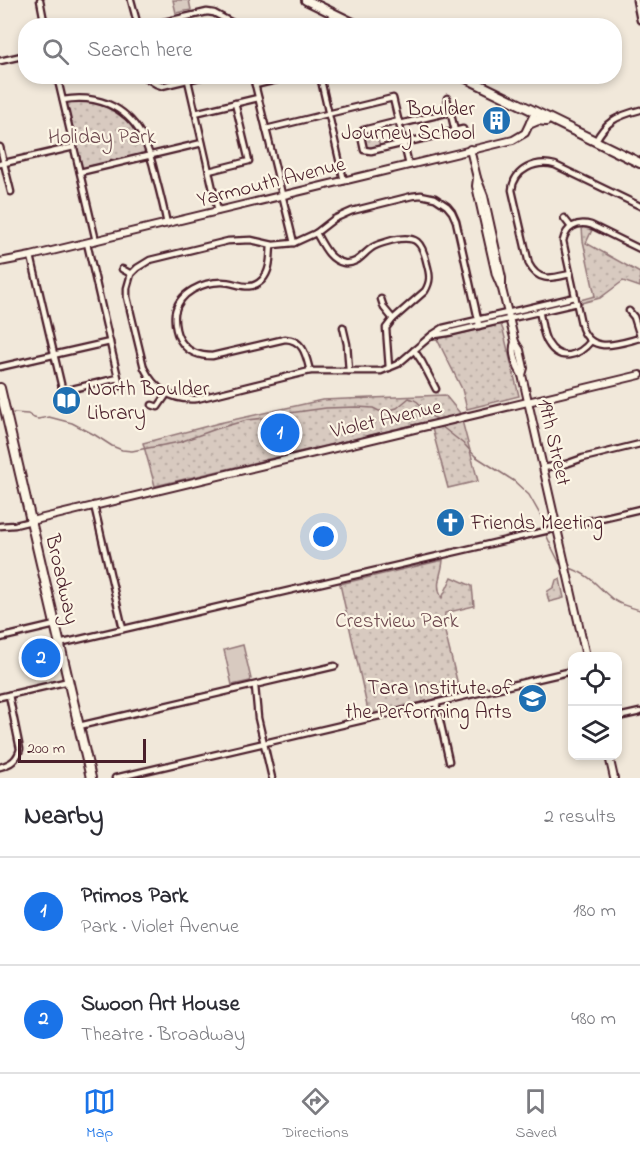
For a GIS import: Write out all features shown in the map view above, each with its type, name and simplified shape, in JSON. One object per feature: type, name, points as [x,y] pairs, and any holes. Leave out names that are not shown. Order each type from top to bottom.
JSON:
[{"type":"main road","points":[[306,0],[342,18]]},
{"type":"main road","points":[[478,84],[640,163]]},
{"type":"main road","points":[[531,123],[542,120],[556,123]]},
{"type":"main road","name":"Broadway","points":[[0,388],[91,778]]},
{"type":"street","points":[[40,0],[43,18]]},
{"type":"street","points":[[131,0],[136,18]]},
{"type":"street","points":[[636,0],[640,20]]},
{"type":"street","points":[[179,18],[210,12],[222,18]]},
{"type":"street","points":[[0,61],[18,57]]},
{"type":"street","points":[[59,84],[96,241]]},
{"type":"street","points":[[188,84],[218,211]]},
{"type":"street","points":[[259,84],[255,85],[294,243]]},
{"type":"street","points":[[322,84],[344,181]]},
{"type":"street","points":[[63,100],[76,97],[100,101],[128,117],[138,128],[151,155],[167,224]]},
{"type":"street","points":[[195,113],[258,98]]},
{"type":"street","points":[[266,129],[393,98],[409,165]]},
{"type":"street","points":[[447,98],[455,131]]},
{"type":"street","points":[[209,171],[249,161],[235,104]]},
{"type":"street","points":[[595,142],[602,130],[612,121],[624,114],[640,110]]},
{"type":"street","points":[[450,112],[363,130],[361,136],[364,150],[369,152],[463,129]]},
{"type":"street","points":[[531,123],[535,112]]},
{"type":"street","name":"Yarmouth Avenue","points":[[0,262],[96,241],[518,138],[525,133],[531,123]]},
{"type":"street","points":[[80,172],[202,143]]},
{"type":"street","points":[[0,147],[2,164],[11,192]]},
{"type":"street","points":[[2,164],[74,147]]},
{"type":"street","name":"19th Street","points":[[470,149],[496,275],[509,315],[515,342],[513,348],[522,375],[585,652]]},
{"type":"street","points":[[570,274],[549,278],[537,277],[528,261],[512,194],[514,176],[525,168],[552,164],[640,206]]},
{"type":"street","points":[[439,200],[444,193]]},
{"type":"street","points":[[479,326],[478,319],[456,221],[447,206],[429,196],[412,196],[343,214],[324,225],[316,233],[294,243],[228,241],[150,260],[136,268],[131,274],[127,288],[127,297],[144,368],[152,382],[167,394],[180,399],[197,399],[310,371],[378,371],[398,364],[443,328],[478,319],[539,312],[577,303]]},
{"type":"street","points":[[564,218],[571,227]]},
{"type":"street","points":[[628,311],[634,317],[640,337],[607,346],[591,341],[584,333],[563,241],[571,227],[587,224],[640,249]]},
{"type":"street","points":[[316,233],[330,255],[336,260],[348,263],[359,260],[369,249],[381,243],[404,238],[410,238],[423,248],[429,273],[429,285],[388,324],[386,333],[389,368]]},
{"type":"street","points":[[87,243],[120,386]]},
{"type":"street","points":[[271,244],[269,269],[262,281],[244,287],[217,282],[195,288],[183,296],[175,314],[178,336],[190,351],[205,356],[290,339],[303,348],[310,371]]},
{"type":"street","points":[[31,256],[64,390],[118,378]]},
{"type":"street","points":[[122,269],[131,274]]},
{"type":"street","points":[[432,335],[479,326],[538,306],[575,297]]},
{"type":"street","points":[[381,299],[384,308],[393,319]]},
{"type":"street","points":[[538,306],[547,342],[556,354],[579,353],[591,341]]},
{"type":"street","points":[[343,327],[349,371]]},
{"type":"street","points":[[0,367],[110,342]]},
{"type":"street","points":[[414,350],[436,389]]},
{"type":"street","name":"Violet Avenue","points":[[0,526],[15,525],[640,375]]},
{"type":"street","points":[[152,405],[158,407],[167,394]]},
{"type":"street","points":[[543,468],[640,444]]},
{"type":"street","points":[[94,505],[123,629]]},
{"type":"street","points":[[59,644],[640,509]]},
{"type":"street","points":[[0,638],[55,625]]},
{"type":"street","points":[[80,726],[335,666]]},
{"type":"street","points":[[115,778],[568,672]]},
{"type":"street","points":[[0,698],[69,681]]},
{"type":"street","points":[[255,686],[256,706],[272,778]]},
{"type":"street","points":[[0,767],[15,761],[20,749],[9,695]]},
{"type":"street","points":[[436,703],[449,761]]},
{"type":"street","points":[[622,716],[640,711]]},
{"type":"street","points":[[610,760],[614,778]]},
{"type":"green space","points":[[173,0],[189,0],[191,10],[176,13]]},
{"type":"green space","name":"Holiday Park","points":[[80,100],[101,105],[120,115],[141,139],[146,149],[143,154],[84,169],[81,167],[66,102]]},
{"type":"green space","points":[[375,129],[380,147],[369,150],[366,148],[363,133]]},
{"type":"green space","points":[[582,227],[592,230],[586,243],[640,273],[640,287],[623,281],[600,298],[581,303],[580,300],[595,296]]},
{"type":"green space","points":[[501,325],[503,330],[519,396],[467,409],[462,389],[437,339]]},
{"type":"green space","points":[[445,395],[460,413],[478,481],[448,488],[430,421],[155,486],[143,443],[322,400]]},
{"type":"green space","name":"Crestview Park","points":[[443,560],[439,584],[442,598],[452,577],[472,586],[474,606],[445,613],[444,628],[460,693],[369,715],[340,584]]},
{"type":"green space","points":[[560,579],[564,598],[549,602],[548,591],[554,587],[556,580]]},
{"type":"green space","points":[[243,645],[251,679],[232,685],[224,650]]},
{"type":"waterway","points":[[13,413],[28,414],[38,419],[49,417],[72,423],[112,446],[132,451],[180,442],[247,420],[326,408],[357,407],[373,408],[379,411],[389,410],[397,408],[409,398],[416,401],[429,415],[437,419]]},
{"type":"waterway","points":[[441,426],[475,456],[514,481],[529,495],[545,527]]},
{"type":"waterway","points":[[546,534],[560,564]]},
{"type":"waterway","points":[[570,568],[588,577],[612,599],[640,610]]},
{"type":"place","name":"Boulder Journey School","points":[[496,120]]},
{"type":"place","name":"North Boulder Library","points":[[66,400]]},
{"type":"place","name":"Primos Park","points":[[280,433]]},
{"type":"place","name":"Friends Meeting","points":[[450,522]]},
{"type":"place","name":"Swoon Art House","points":[[41,658]]},
{"type":"place","name":"Tara Institute of the Performing Arts","points":[[533,699]]}]
